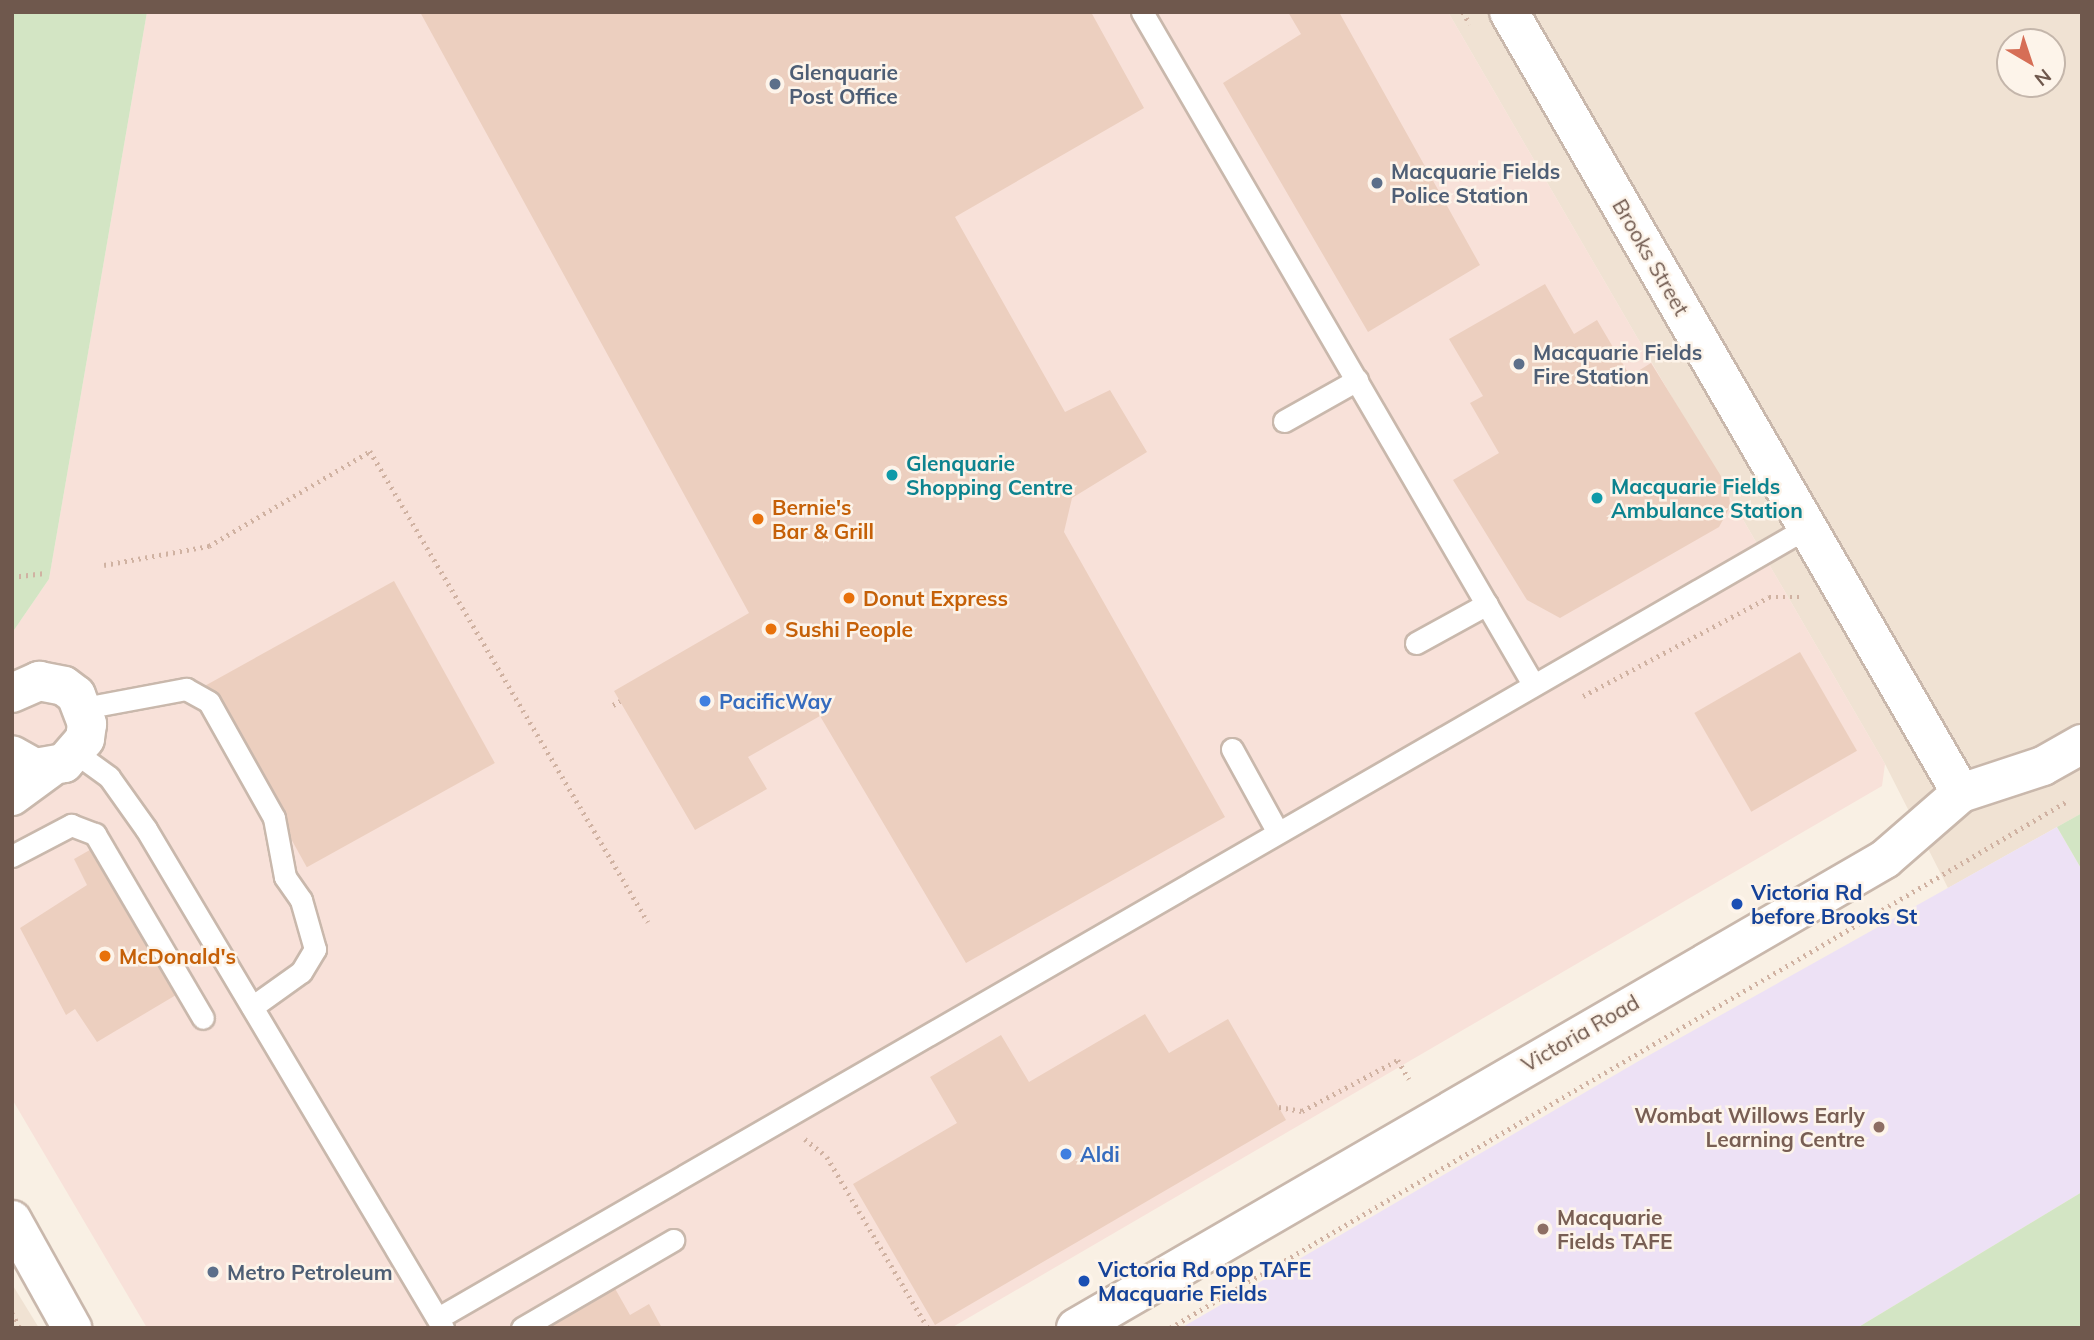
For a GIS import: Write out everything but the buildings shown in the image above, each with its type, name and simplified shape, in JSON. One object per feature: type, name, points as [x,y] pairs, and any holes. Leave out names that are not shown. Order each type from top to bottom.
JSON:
[{"type":"street","name":"Brooks Street","points":[[1509,12],[1961,793]]},
{"type":"street","points":[[12,693],[24,685],[54,682],[84,708],[85,739],[63,761],[12,796]]},
{"type":"street","name":"Victoria Road","points":[[1076,1328],[1885,859],[1961,793],[2043,766],[2082,744]]},
{"type":"street","points":[[12,755],[63,761]]},
{"type":"street","points":[[12,1220],[72,1328]]},
{"type":"lane","points":[[1142,12],[1534,684]]},
{"type":"lane","points":[[1284,421],[1357,380]]},
{"type":"lane","points":[[63,761],[109,777],[146,829],[440,1323],[1278,831],[1808,527]]},
{"type":"lane","points":[[1416,643],[1487,604]]},
{"type":"lane","points":[[84,708],[186,689],[209,702],[268,806],[285,877],[301,900],[314,949],[301,972],[252,1007]]},
{"type":"lane","points":[[1232,750],[1278,831]]},
{"type":"lane","points":[[12,856],[71,825],[95,834],[202,1018]]},
{"type":"lane","points":[[522,1328],[673,1240]]},
{"type":"path","points":[[104,565],[209,546],[370,451],[649,922]]},
{"type":"path","points":[[12,577],[43,573]]},
{"type":"path","points":[[613,705],[620,701]]},
{"type":"path","points":[[1170,1328],[2070,800]]},
{"type":"path","points":[[1279,1107],[1302,1111],[1398,1060],[1409,1079]]},
{"type":"path","points":[[802,1136],[827,1157],[928,1328]]},
{"type":"path","points":[[12,1314],[20,1328]]},
{"type":"shaded area","points":[[147,12],[1448,12],[1885,764],[1882,786],[951,1328],[147,1328],[12,1099],[12,633],[49,579]]},
{"type":"shaded area","points":[[1448,12],[2082,12],[2082,813],[1948,888],[1885,764]]},
{"type":"shaded area","name":"Wombat Willows Early Learning Centre","points":[[2057,827],[2082,870],[2082,1192],[1857,1328],[1181,1328],[1637,1062]]},
{"type":"shaded area","points":[[12,1284],[39,1328],[12,1328]]},
{"type":"green space","points":[[12,12],[147,12],[49,579],[12,633]]},
{"type":"green space","points":[[2082,813],[2082,870],[2057,827]]},
{"type":"green space","points":[[2082,1192],[2082,1328],[1857,1328]]},
{"type":"place","name":"Glenquarie Post Office","points":[[775,84]]},
{"type":"place","name":"Macquarie Fields Police Station","points":[[1377,183]]},
{"type":"place","name":"Macquarie Fields Fire Station","points":[[1519,364]]},
{"type":"place","name":"Glenquarie Shopping Centre","points":[[892,475]]},
{"type":"place","name":"Macquarie Fields Ambulance Station","points":[[1597,498]]},
{"type":"place","name":"Bernie's Bar & Grill","points":[[758,519]]},
{"type":"place","name":"Donut Express","points":[[849,598]]},
{"type":"place","name":"Sushi People","points":[[771,629]]},
{"type":"place","name":"PacificWay","points":[[705,701]]},
{"type":"place","name":"Victoria Rd before Brooks St","points":[[1737,904]]},
{"type":"place","name":"McDonald's","points":[[105,956]]},
{"type":"place","name":"Wombat Willows Early Learning Centre","points":[[1879,1127]]},
{"type":"place","name":"Aldi","points":[[1066,1154]]},
{"type":"place","name":"Macquarie Fields TAFE","points":[[1543,1229]]},
{"type":"place","name":"Metro Petroleum","points":[[213,1272]]},
{"type":"place","name":"Victoria Rd opp TAFE Macquarie Fields","points":[[1084,1281]]}]
